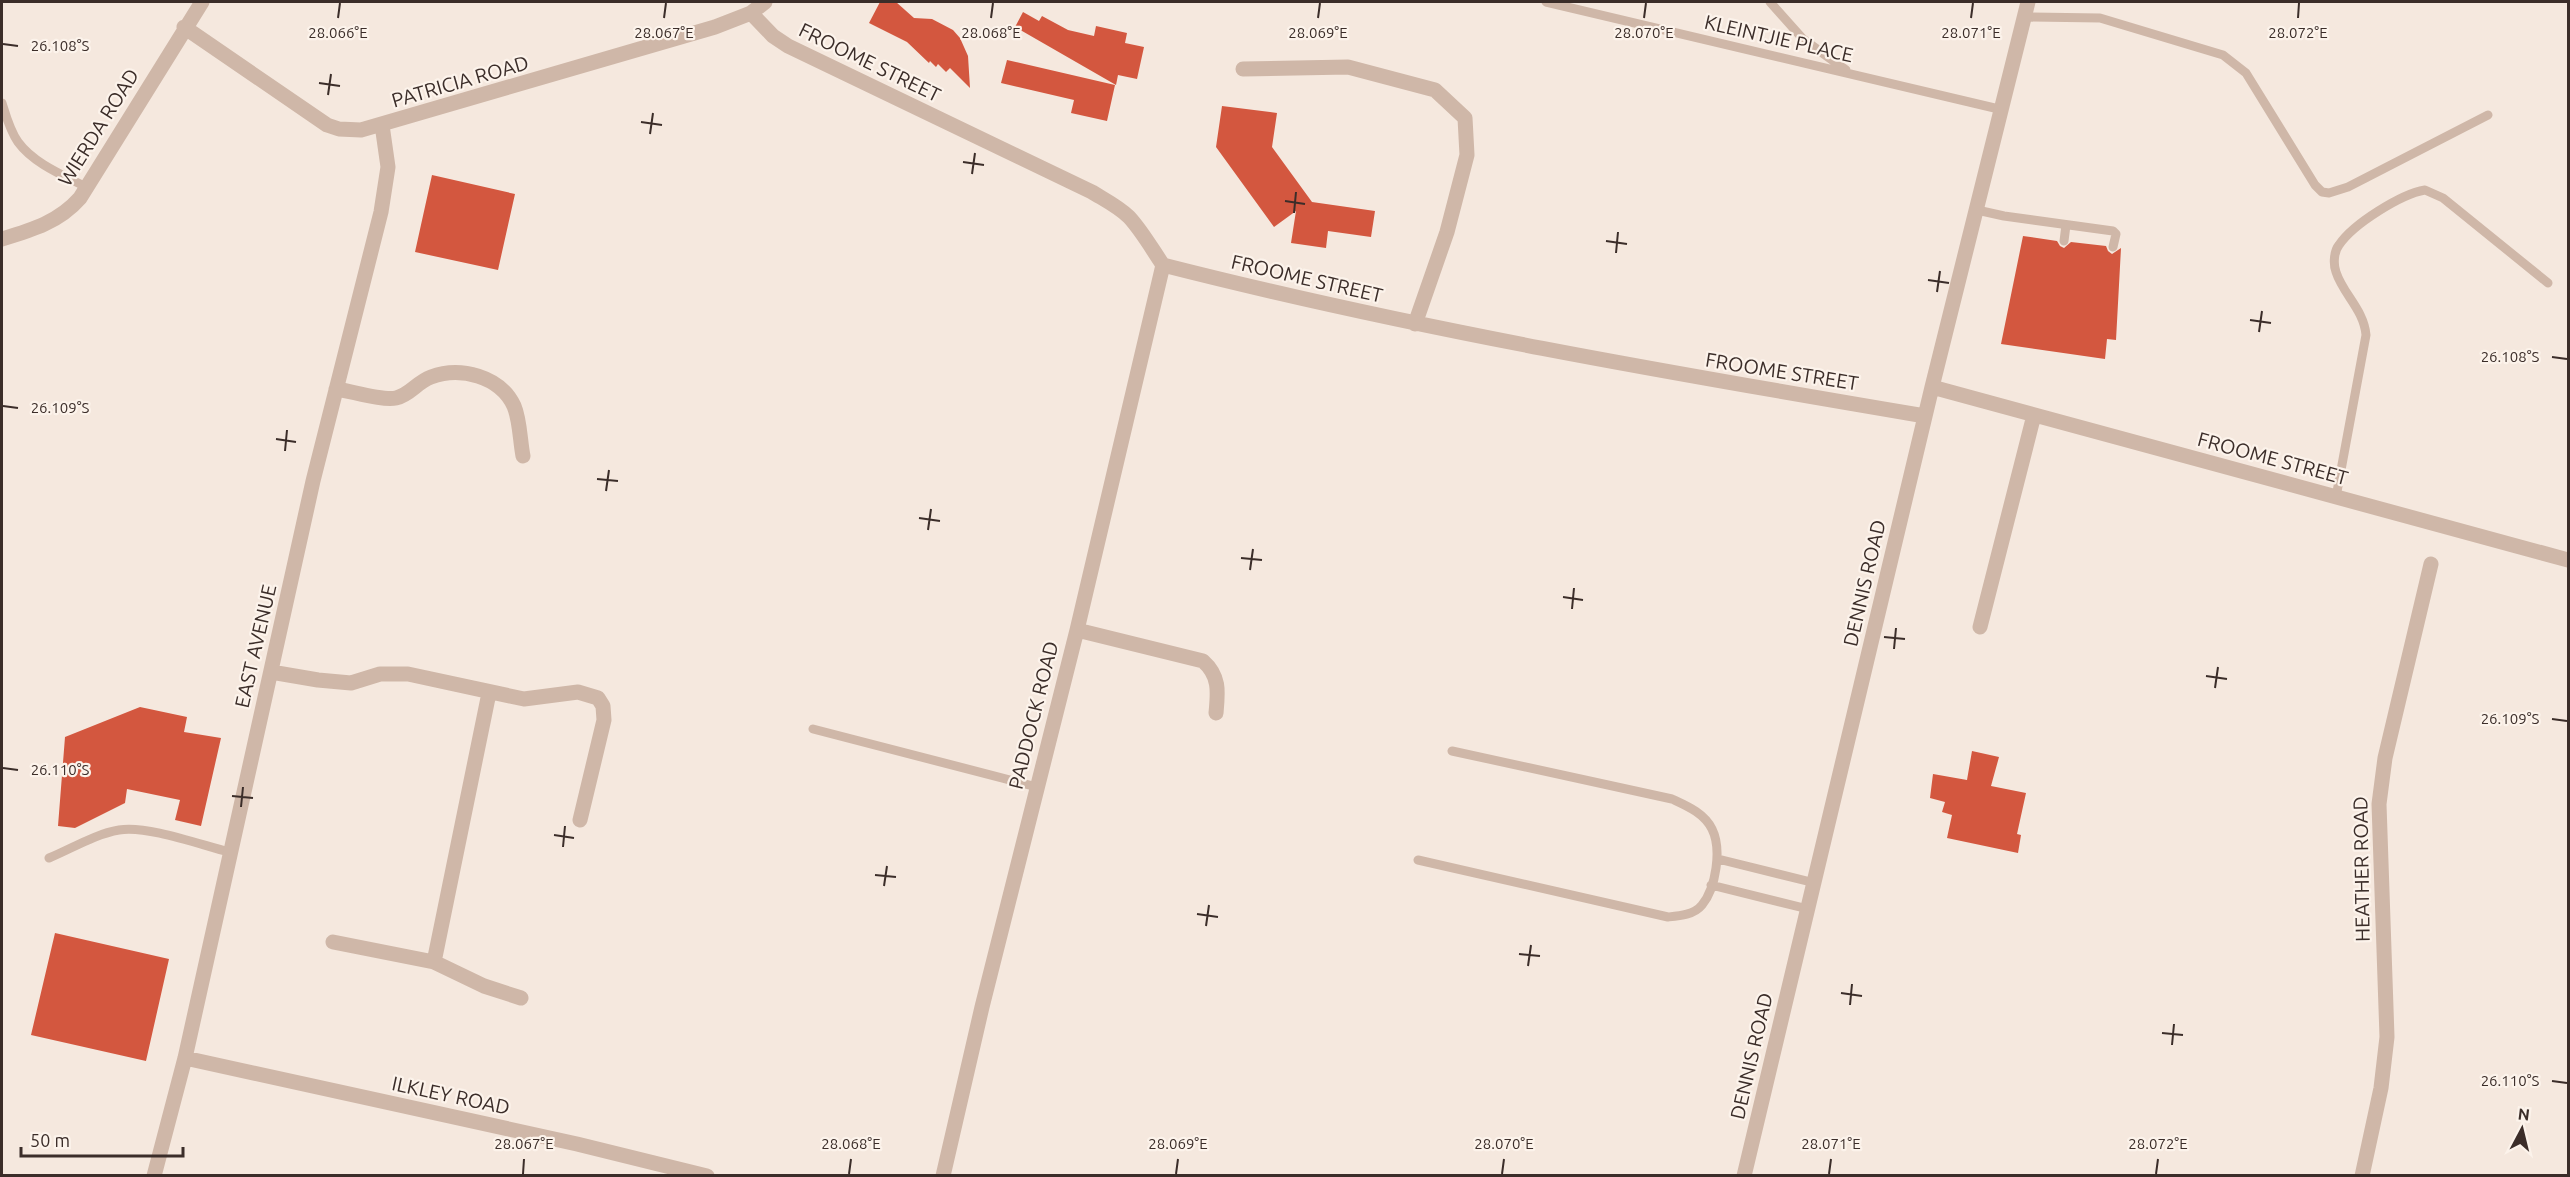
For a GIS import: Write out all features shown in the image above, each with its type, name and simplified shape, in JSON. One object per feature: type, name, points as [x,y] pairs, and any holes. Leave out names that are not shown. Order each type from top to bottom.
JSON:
[{"type":"street","name":"WIERDA ROAD","points":[[2,239],[57,219],[68,212],[88,188],[184,27],[202,2]]},
{"type":"street","name":"PATRICIA ROAD","points":[[184,27],[327,125],[339,129],[361,130],[715,27],[751,13],[765,2]]},
{"type":"street","name":"DENNIS ROAD","points":[[1744,1176],[1932,387],[2028,2]]},
{"type":"street","name":"FROOME STREET","points":[[751,13],[773,36],[788,46],[1092,192],[1114,205],[1138,228],[1163,265],[1415,324],[1640,368],[1925,416]]},
{"type":"street","points":[[1243,69],[1348,67],[1435,90],[1465,118],[1467,155],[1447,231],[1415,324]]},
{"type":"street","name":"EAST AVENUE","points":[[154,1176],[185,1058],[336,389],[387,182],[388,167],[382,125]]},
{"type":"street","name":"PADDOCK ROAD","points":[[943,1176],[1077,630],[1163,265]]},
{"type":"street","points":[[336,389],[394,399],[410,392],[421,381],[444,372],[467,373],[500,385],[514,407],[523,456]]},
{"type":"street","name":"FROOME STREET","points":[[1932,387],[2568,560]]},
{"type":"street","points":[[1980,627],[2034,415]]},
{"type":"street","name":"HEATHER ROAD","points":[[2362,1176],[2386,1064],[2387,1037],[2379,834],[2382,778],[2432,564]]},
{"type":"street","points":[[1077,630],[1203,662],[1214,672],[1216,679],[1216,713]]},
{"type":"street","points":[[271,672],[351,683],[380,674],[408,674],[524,699],[578,692],[598,698],[603,706],[604,720],[580,820]]},
{"type":"street","points":[[434,962],[489,693]]},
{"type":"street","points":[[333,942],[434,962],[484,986],[521,998]]},
{"type":"street","name":"ILKLEY ROAD","points":[[185,1058],[576,1144],[707,1176]]},
{"type":"lane","name":"KLEINTJIE PLACE","points":[[1546,2],[2002,110]]},
{"type":"lane","points":[[1770,2],[1803,39],[1851,74]]},
{"type":"lane","points":[[2024,17],[2100,18],[2223,55],[2246,73],[2315,185],[2322,192],[2329,193],[2365,180],[2488,115]]},
{"type":"lane","points":[[2,103],[13,133],[26,150],[40,162],[88,188]]},
{"type":"lane","points":[[2336,497],[2366,335],[2361,316],[2336,272],[2335,255],[2338,245],[2362,223],[2391,203],[2425,190],[2443,198],[2548,283]]},
{"type":"lane","points":[[1977,210],[2113,231],[2116,234],[2113,247]]},
{"type":"lane","points":[[2064,242],[2066,225]]},
{"type":"lane","points":[[813,729],[1037,787]]},
{"type":"lane","points":[[1418,860],[1668,917],[1685,916],[1702,906],[1711,885],[1718,859],[1717,843],[1711,827],[1694,808],[1672,799],[1452,751]]},
{"type":"lane","points":[[49,858],[125,829],[152,832],[230,852]]},
{"type":"lane","points":[[1718,859],[1815,883]]},
{"type":"lane","points":[[1711,885],[1808,909]]},
{"type":"building","points":[[880,2],[896,2],[914,18],[932,19],[953,30],[960,38],[968,56],[970,88],[950,68],[946,72],[938,64],[936,67],[907,42],[869,23]]},
{"type":"building","points":[[1023,12],[1039,21],[1042,16],[1068,30],[1094,36],[1096,26],[1127,33],[1125,43],[1144,47],[1137,79],[1118,75],[1116,85],[1015,27]]},
{"type":"building","points":[[1007,60],[1115,85],[1107,121],[1071,113],[1074,100],[1001,83]]},
{"type":"building","points":[[1222,106],[1277,113],[1272,147],[1312,202],[1375,211],[1371,237],[1328,231],[1326,248],[1291,243],[1296,211],[1274,227],[1216,147]]},
{"type":"building","points":[[432,175],[515,194],[498,270],[415,252]]},
{"type":"building","points":[[2023,236],[2057,241],[2064,248],[2071,242],[2106,246],[2112,254],[2121,248],[2116,340],[2107,339],[2105,359],[2001,344]]},
{"type":"building","points":[[140,707],[187,717],[184,732],[221,738],[201,826],[175,820],[180,800],[127,789],[125,803],[75,828],[58,826],[65,737]]},
{"type":"building","points":[[1972,751],[1999,757],[1991,786],[2026,793],[2017,834],[2021,835],[2018,853],[1947,838],[1952,815],[1942,812],[1945,802],[1930,798],[1933,774],[1967,780]]},
{"type":"building","points":[[55,933],[169,959],[146,1061],[31,1035]]}]
